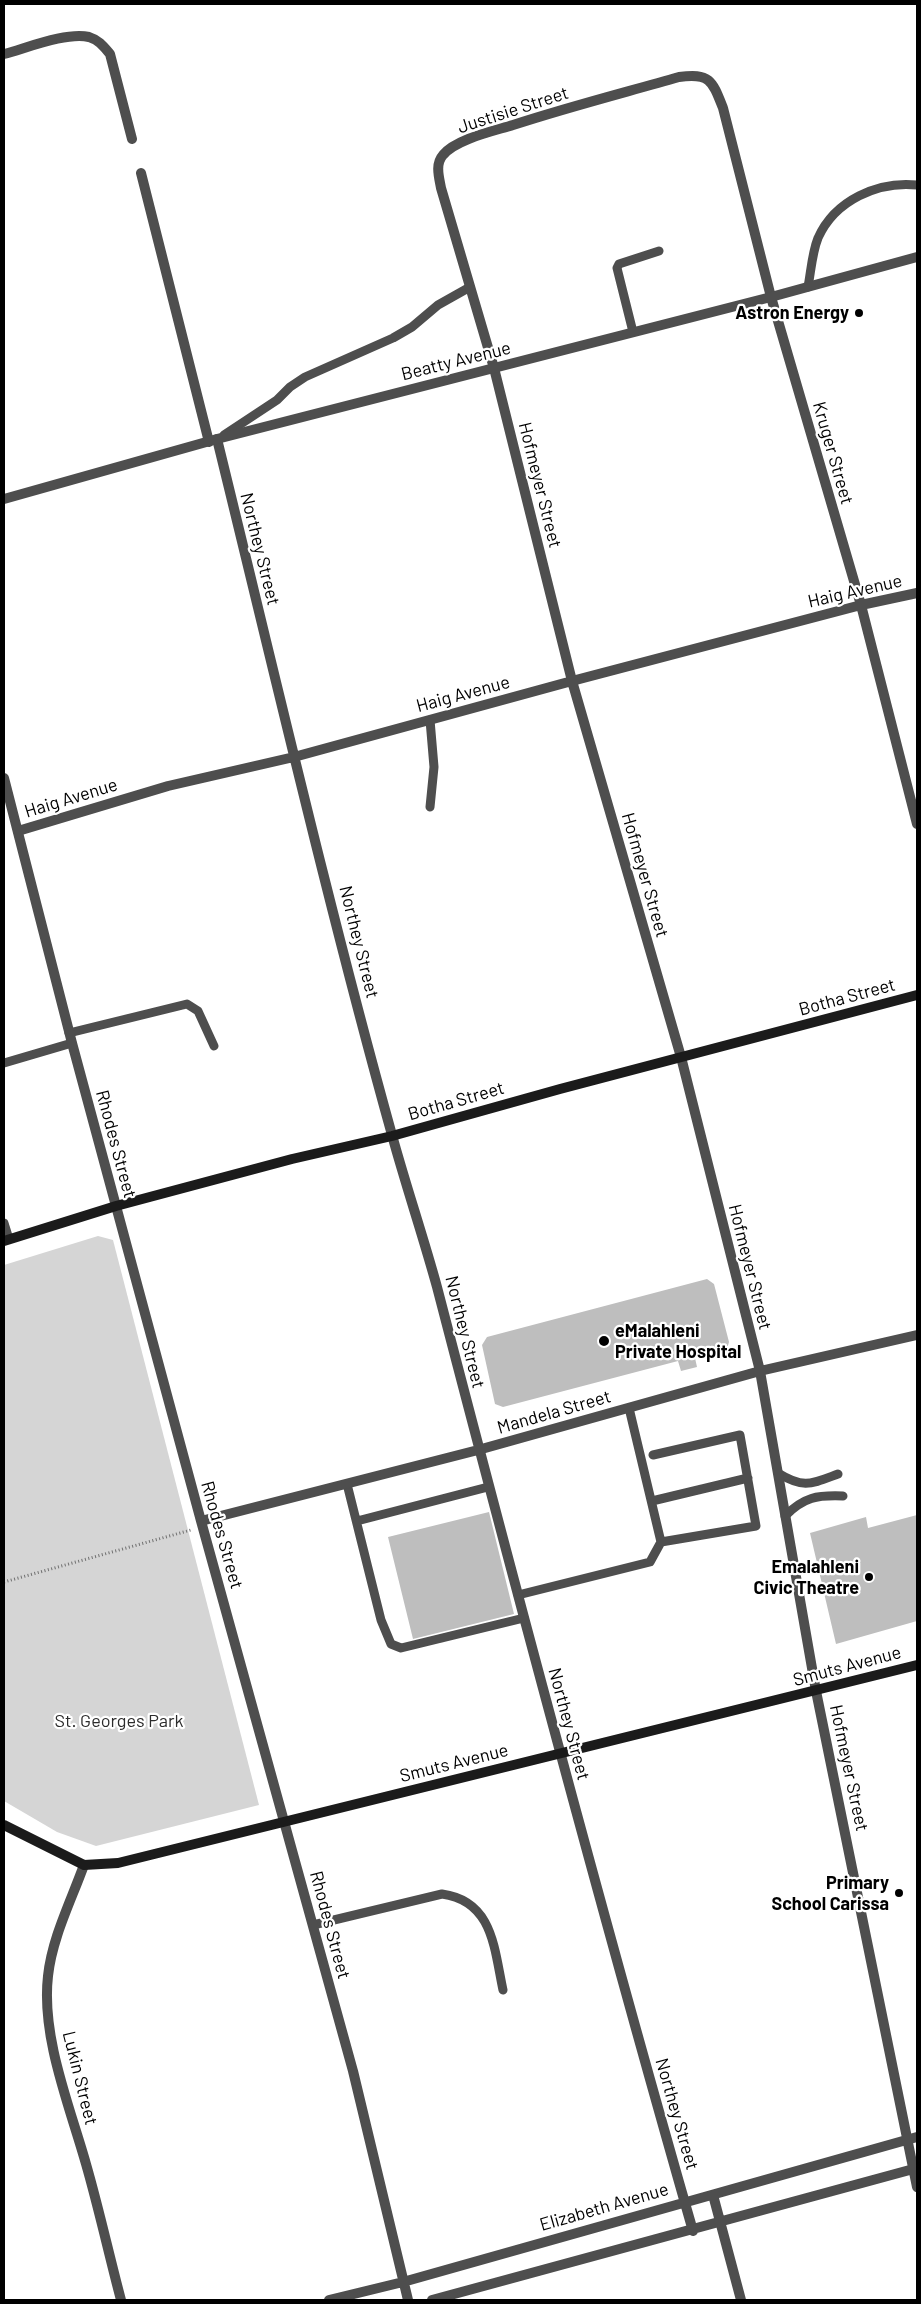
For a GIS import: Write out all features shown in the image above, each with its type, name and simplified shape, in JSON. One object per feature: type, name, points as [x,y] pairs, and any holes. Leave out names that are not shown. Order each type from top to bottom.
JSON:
[{"type":"main road","name":"Botha Street","points":[[6,1240],[116,1206],[292,1159],[392,1136],[917,995]]},
{"type":"main road","name":"Smuts Avenue","points":[[4,1825],[84,1865],[118,1863],[917,1665]]},
{"type":"street","points":[[4,54],[72,36],[89,37],[102,43],[110,54],[132,139]]},
{"type":"street","name":"Justisie Street","points":[[494,368],[441,188],[439,162],[442,155],[485,133],[678,77],[698,75],[710,81],[717,92]]},
{"type":"street","name":"Kruger Street","points":[[717,92],[723,108],[771,297],[861,605],[917,824]]},
{"type":"street","name":"Northey Street","points":[[140,173],[213,440],[392,1136],[435,1281],[478,1450],[560,1753],[693,2231]]},
{"type":"street","name":"Beatty Avenue","points":[[4,499],[213,440],[771,297],[917,257]]},
{"type":"street","name":"Hofmeyer Street","points":[[494,368],[572,681],[681,1057],[760,1371],[816,1691],[913,2138],[917,2187]]},
{"type":"street","name":"Haig Avenue","points":[[18,831],[168,786],[294,757],[572,681],[861,605],[917,593]]},
{"type":"street","name":"Rhodes Street","points":[[4,778],[70,1038],[201,1524],[353,2071],[408,2300]]},
{"type":"street","name":"Mandela Street","points":[[201,1524],[478,1450],[760,1371],[917,1335]]},
{"type":"street","name":"Lukin Street","points":[[84,1865],[60,1929],[50,1966],[47,2013],[64,2090],[86,2164],[121,2300]]},
{"type":"street","name":"Elizabeth Avenue","points":[[329,2300],[403,2282],[913,2138]]},
{"type":"street","points":[[432,2300],[693,2231],[916,2168]]},
{"type":"street","points":[[713,2195],[741,2300]]},
{"type":"lane","points":[[808,287],[818,238],[828,219],[844,204],[868,192],[900,184],[917,185]]},
{"type":"lane","points":[[633,332],[617,268],[619,264],[659,251]]},
{"type":"lane","points":[[213,440],[277,400],[290,387],[305,377],[393,338],[412,327],[438,305],[470,287]]},
{"type":"lane","points":[[430,720],[434,767],[430,807]]},
{"type":"lane","points":[[4,1063],[70,1038],[187,1004],[198,1011],[214,1046]]},
{"type":"lane","points":[[4,1223],[6,1240]]},
{"type":"lane","points":[[518,1595],[650,1562],[660,1542],[629,1408]]},
{"type":"lane","points":[[654,1455],[740,1435],[756,1526],[660,1542]]},
{"type":"lane","points":[[778,1474],[800,1484],[819,1481],[838,1474]]},
{"type":"lane","points":[[652,1501],[748,1478]]},
{"type":"lane","points":[[347,1484],[357,1521],[364,1561],[381,1620],[388,1640],[396,1647],[401,1648],[524,1618]]},
{"type":"lane","points":[[357,1521],[488,1487]]},
{"type":"lane","points":[[785,1516],[803,1500],[824,1496],[843,1496]]},
{"type":"lane","points":[[313,1924],[442,1894],[459,1896],[472,1905],[484,1919],[491,1936],[503,1990]]},
{"type":"path","points":[[4,1582],[201,1524]]},
{"type":"green space","name":"St. Georges Park","points":[[98,1236],[113,1240],[259,1805],[96,1846],[57,1832],[4,1801],[4,1265]]},
{"type":"building","name":"eMalahleni Private Hospital","points":[[707,1279],[714,1284],[729,1342],[727,1349],[695,1358],[697,1367],[681,1371],[678,1361],[503,1407],[495,1404],[482,1345],[487,1337]]},
{"type":"building","points":[[489,1512],[514,1614],[413,1639],[388,1537]]},
{"type":"building","name":"Emalahleni Civic Theatre","points":[[917,1515],[917,1621],[836,1644],[810,1533],[866,1517],[868,1528]]},
{"type":"place","name":"Astron Energy","points":[[859,313]]},
{"type":"place","name":"eMalahleni Private Hospital","points":[[604,1341]]},
{"type":"place","name":"Emalahleni Civic Theatre","points":[[869,1577]]},
{"type":"place","name":"Primary School Carissa","points":[[899,1893]]}]
